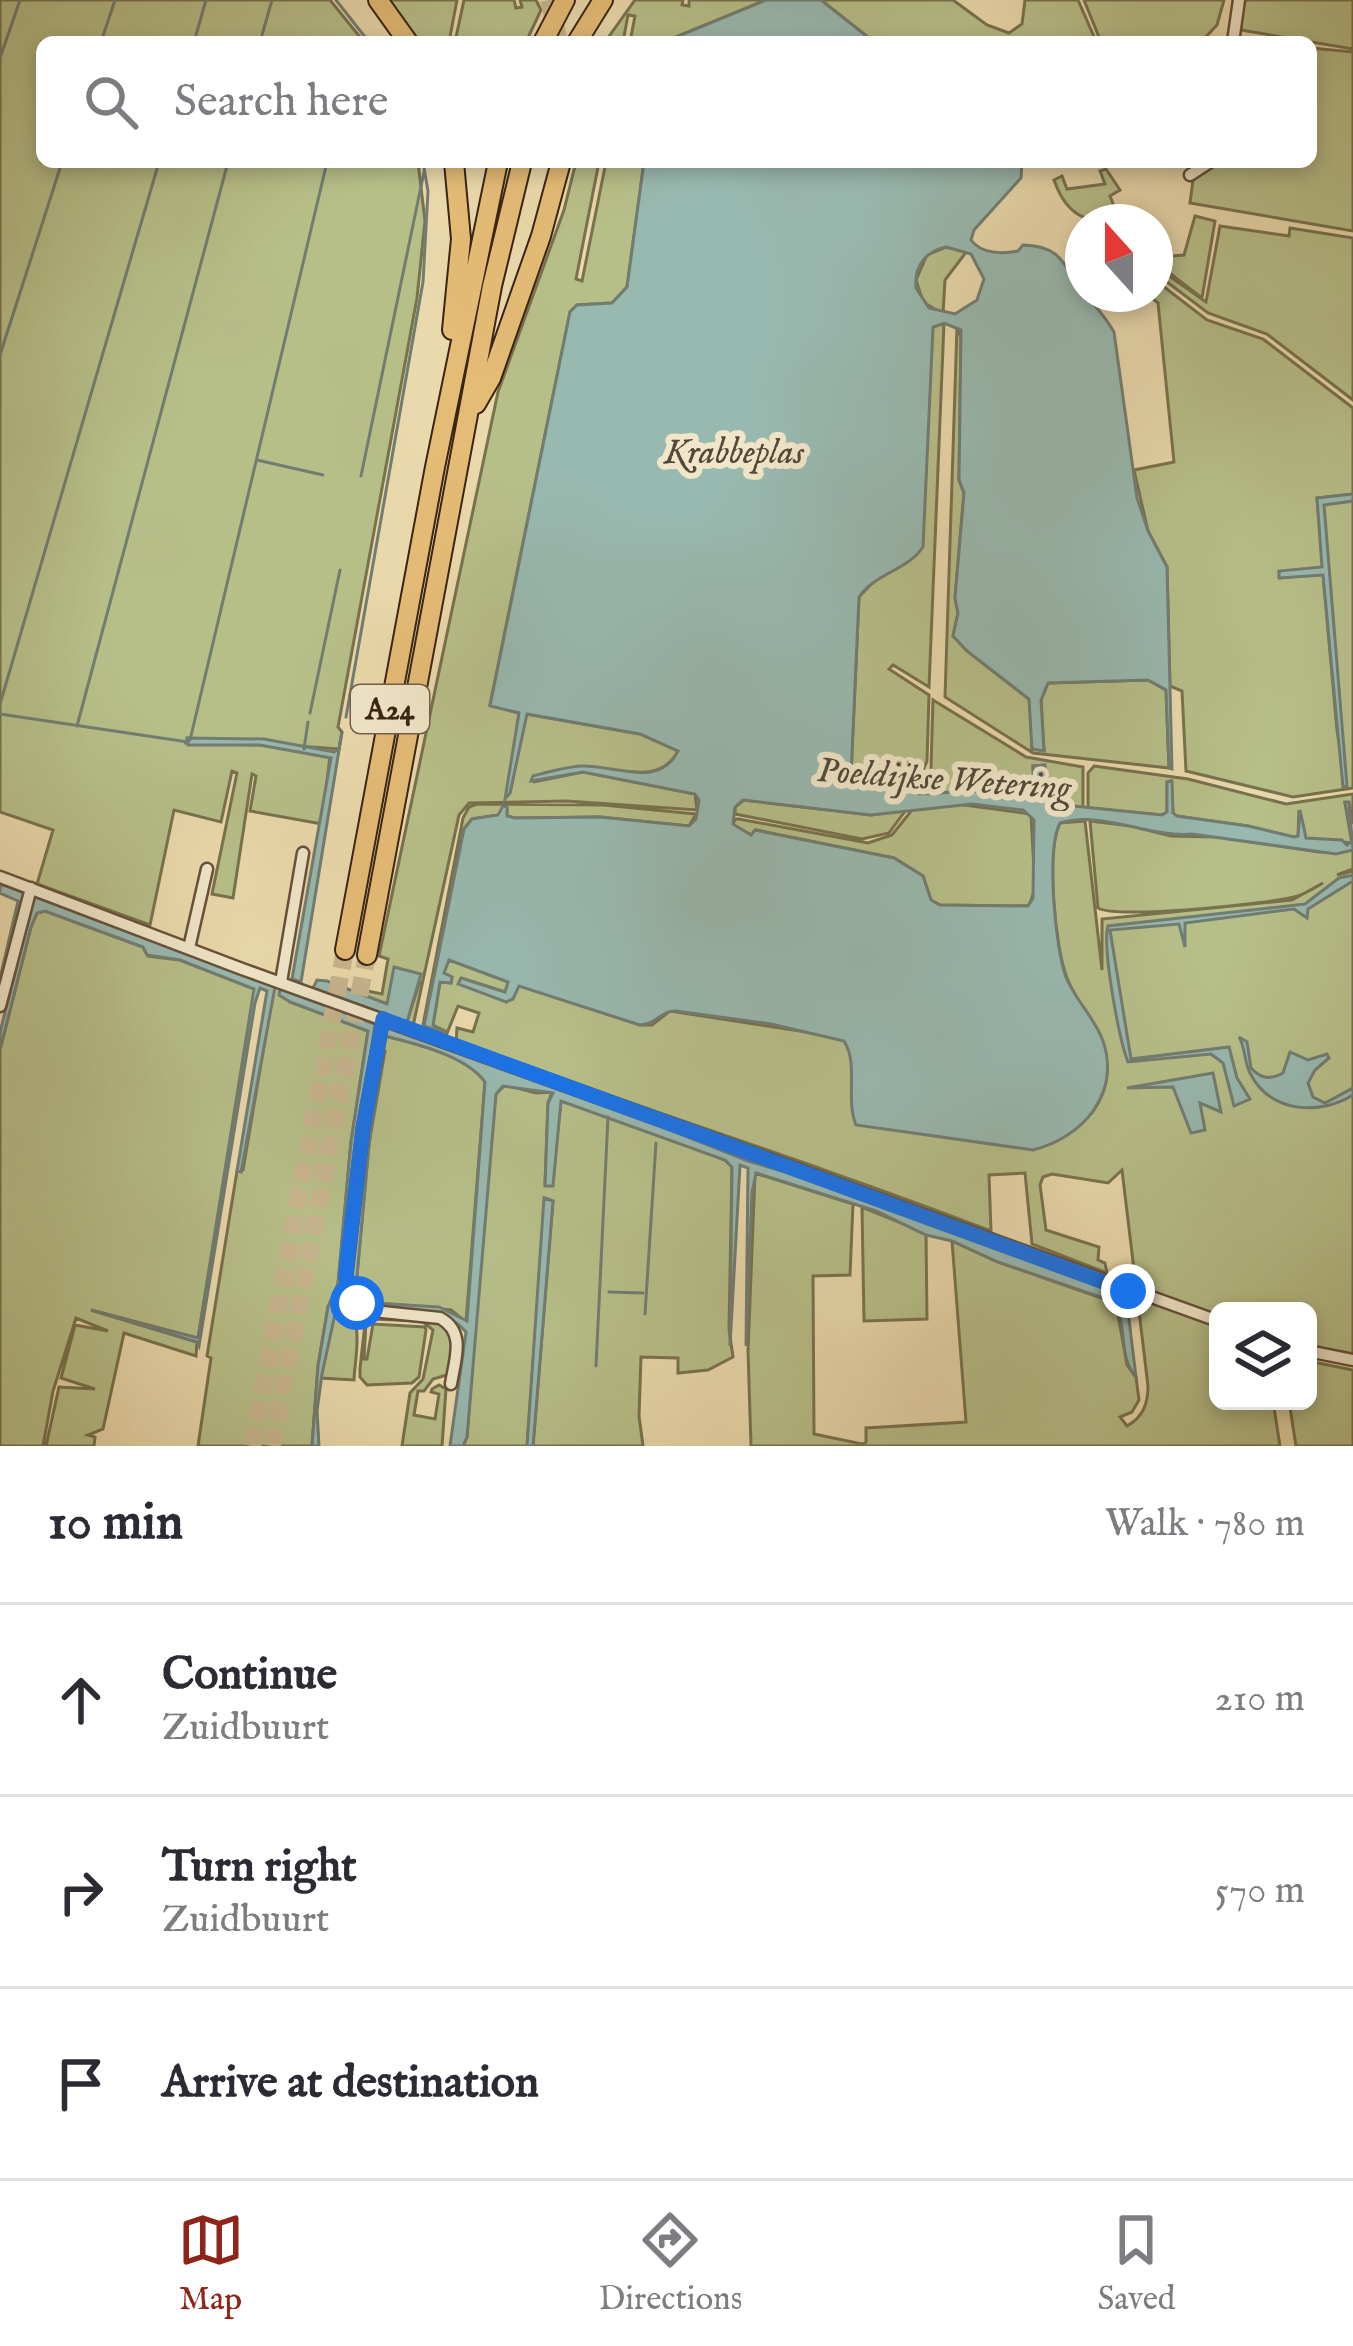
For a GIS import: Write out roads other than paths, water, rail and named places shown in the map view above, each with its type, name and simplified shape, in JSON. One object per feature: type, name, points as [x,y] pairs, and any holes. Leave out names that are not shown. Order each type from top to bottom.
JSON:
[{"type":"highway","points":[[378,0],[404,36]]},
{"type":"highway","points":[[546,36],[565,0]]},
{"type":"highway","points":[[581,36],[603,0]]},
{"type":"highway","points":[[435,467],[459,279],[461,213],[455,168]]},
{"type":"highway","name":"A24","points":[[345,950],[435,467],[497,168]]},
{"type":"highway","name":"A24","points":[[367,955],[500,252],[521,168]]},
{"type":"highway","name":"A24","points":[[468,419],[491,378],[559,168]]},
{"type":"street","points":[[1234,36],[1239,0]]},
{"type":"street","points":[[1190,175],[1201,168]]},
{"type":"street","points":[[281,982],[303,853]]},
{"type":"street","points":[[189,948],[207,869]]},
{"type":"street","points":[[0,877],[1209,1318]]},
{"type":"street","points":[[0,1006],[31,888]]},
{"type":"street","points":[[383,1019],[363,1128],[346,1277],[363,1310],[440,1318],[452,1324],[457,1340],[452,1384]]},
{"type":"street","points":[[1317,1353],[1353,1360]]},
{"type":"water","points":[[766,0],[821,0],[866,36],[679,36]]},
{"type":"water","name":"Krabbeplas","points":[[643,168],[1022,168],[1021,178],[974,230],[971,240],[993,252],[1018,251],[1023,245],[1056,254],[1065,265],[1065,312],[1101,312],[1114,332],[1137,498],[1167,567],[1172,769],[1166,690],[1148,680],[1048,683],[1041,700],[1044,751],[1032,749],[1029,699],[953,636],[964,493],[959,480],[961,330],[944,323],[933,327],[923,547],[859,597],[851,775],[920,794],[975,791],[1027,798],[1034,790],[1033,766],[1045,765],[1047,795],[1054,804],[1162,815],[1167,812],[1167,782],[1172,781],[1177,816],[1294,837],[1298,836],[1300,810],[1306,838],[1342,840],[1347,845],[1352,841],[1345,802],[1349,802],[1353,850],[1336,854],[1092,820],[1060,823],[1053,876],[1062,963],[1103,1041],[1107,1060],[1102,1096],[1067,1135],[1033,1150],[856,1125],[851,1060],[844,1041],[771,1024],[676,1011],[640,1025],[519,986],[506,1002],[458,984],[461,978],[505,992],[508,982],[449,960],[444,973],[452,977],[451,983],[440,982],[433,1025],[446,1033],[424,1026],[464,829],[472,819],[498,815],[503,806],[507,816],[515,818],[600,817],[689,826],[696,819],[699,800],[695,794],[583,772],[531,781],[533,776],[581,766],[648,772],[670,763],[678,751],[640,734],[527,714],[505,799],[519,713],[490,706],[570,312],[577,305],[612,303],[627,287]],"holes":[[[946,247],[971,254],[984,279],[977,300],[955,314],[929,308],[916,288],[922,261]],[[743,800],[871,815],[972,804],[1023,810],[1034,820],[1033,898],[1028,906],[940,905],[931,900],[923,876],[894,858],[755,830],[751,835],[733,824],[735,807]]]},
{"type":"water","points":[[1353,494],[1353,501],[1324,505],[1347,786],[1343,787],[1323,575],[1279,578],[1279,571],[1322,567],[1317,498]]},
{"type":"water","points":[[342,732],[301,982],[292,979],[331,758],[260,745],[188,745],[187,738],[264,739],[334,752]]},
{"type":"water","points":[[1353,875],[1353,881],[1308,909],[1307,918],[1294,909],[1185,923],[1185,947],[1179,924],[1110,930],[1131,1059],[1229,1047],[1237,1078],[1250,1099],[1234,1106],[1223,1063],[1211,1054],[1128,1062],[1112,994],[1108,926],[1305,904],[1339,878]]},
{"type":"water","points":[[0,884],[275,987],[241,1172],[237,1171],[267,991],[260,988],[255,1003],[199,1346],[91,1310],[198,1338],[254,989],[180,960],[147,955],[143,947],[45,911],[37,913],[31,927],[0,1050],[0,1032],[32,906],[20,902],[0,978],[18,901],[0,893]]},
{"type":"water","points":[[394,967],[421,974],[407,1022],[313,988],[317,980],[327,981],[387,1004]]},
{"type":"water","points":[[280,989],[375,1024],[341,1279],[357,1328],[351,1310],[337,1305],[317,1411],[319,1446],[312,1446],[318,1366],[328,1307],[338,1284],[351,1142],[368,1031],[290,1002],[279,995]]},
{"type":"water","points":[[387,1027],[1126,1295],[1136,1377],[1112,1301],[926,1235],[876,1211],[756,1173],[746,1346],[748,1168],[740,1165],[730,1346],[732,1167],[725,1160],[561,1101],[553,1186],[545,1186],[548,1103],[553,1093],[503,1086],[496,1094],[463,1446],[450,1446],[466,1332],[443,1315],[363,1303],[357,1287],[373,1303],[439,1307],[467,1321],[485,1082],[453,1058],[385,1036]]},
{"type":"water","points":[[1239,1037],[1247,1042],[1251,1068],[1266,1077],[1283,1073],[1290,1052],[1308,1060],[1327,1054],[1329,1058],[1308,1083],[1313,1097],[1325,1103],[1353,1088],[1353,1095],[1311,1108],[1282,1103],[1250,1073]]},
{"type":"water","points":[[383,1047],[369,1145],[356,1285],[352,1274],[364,1154]]},
{"type":"water","points":[[1213,1073],[1221,1112],[1200,1103],[1205,1130],[1191,1133],[1173,1087],[1127,1088]]},
{"type":"water","points":[[544,1198],[553,1201],[533,1446],[527,1446]]},
{"type":"waterway","points":[[0,58],[20,0]]},
{"type":"waterway","points":[[103,36],[115,0]]},
{"type":"waterway","points":[[196,36],[206,0]]},
{"type":"waterway","points":[[262,36],[272,0]]},
{"type":"waterway","points":[[336,0],[364,36]]},
{"type":"waterway","points":[[0,355],[60,168]]},
{"type":"waterway","points":[[0,704],[157,168]]},
{"type":"waterway","points":[[77,726],[226,168]]},
{"type":"waterway","points":[[190,740],[326,168]]},
{"type":"waterway","points":[[346,717],[423,282],[428,191],[424,168]]},
{"type":"waterway","points":[[361,476],[424,172]]},
{"type":"waterway","points":[[257,460],[323,475]]},
{"type":"waterway","points":[[310,713],[340,570]]},
{"type":"waterway","name":"Poeldijkse Wetering","points":[[0,714],[188,742]]},
{"type":"waterway","points":[[304,749],[308,722]]},
{"type":"waterway","points":[[596,1366],[608,1117]]},
{"type":"waterway","points":[[645,1314],[656,1143]]},
{"type":"waterway","points":[[609,1292],[643,1293]]},
{"type":"tunnel","points":[[549,0],[558,36]]},
{"type":"tunnel","points":[[252,1446],[345,950]]},
{"type":"tunnel","points":[[272,1446],[367,955]]}]
